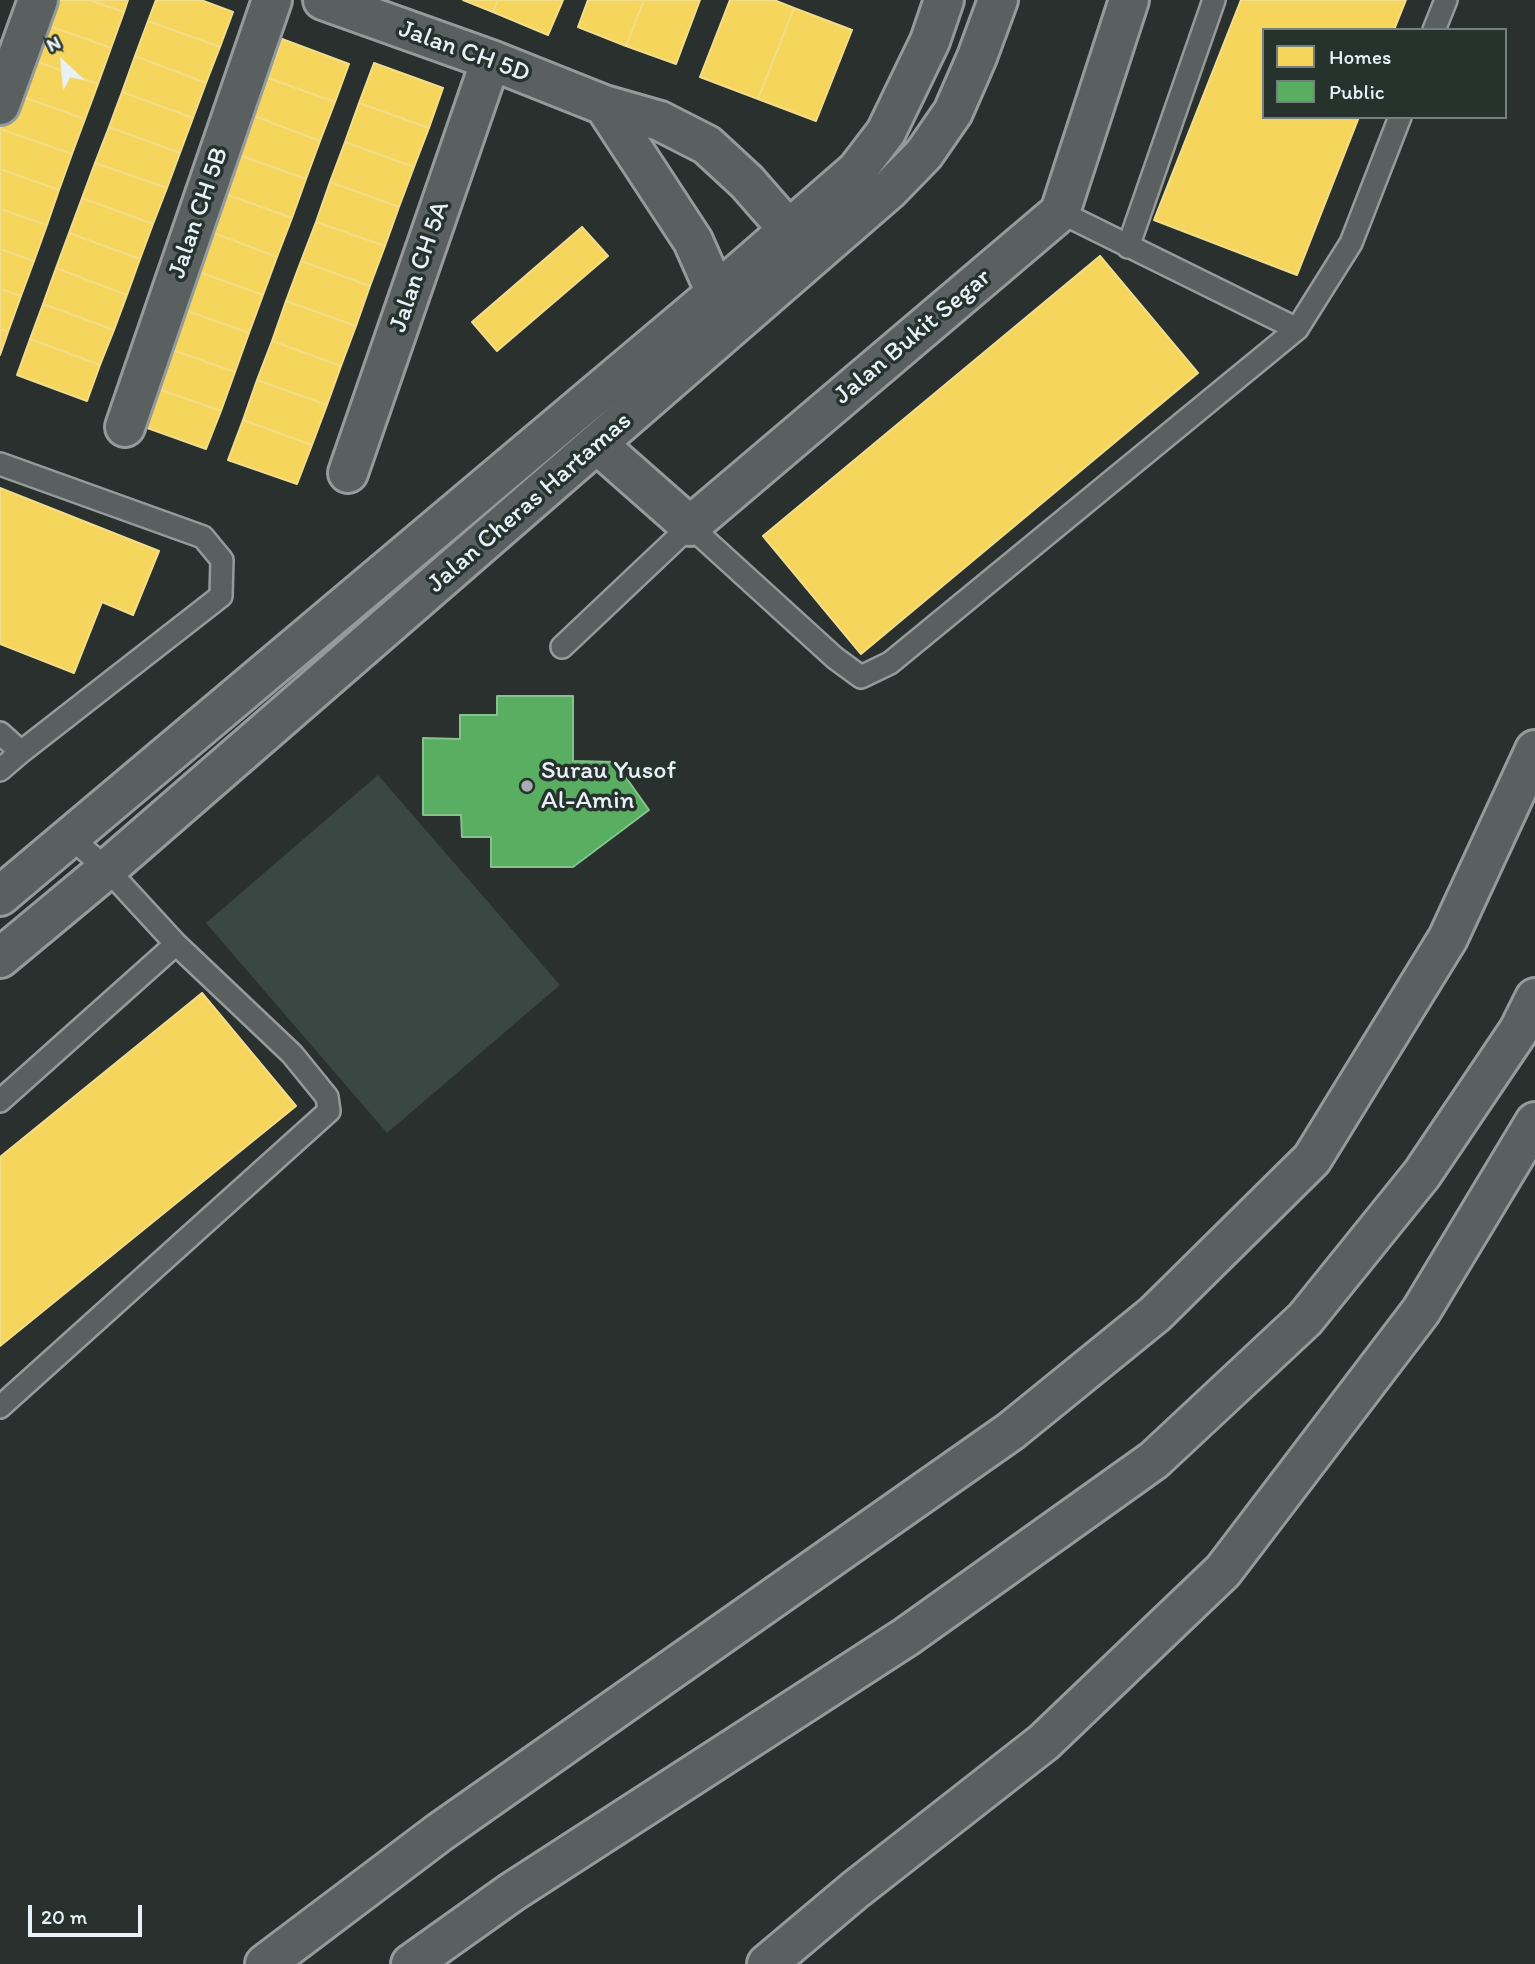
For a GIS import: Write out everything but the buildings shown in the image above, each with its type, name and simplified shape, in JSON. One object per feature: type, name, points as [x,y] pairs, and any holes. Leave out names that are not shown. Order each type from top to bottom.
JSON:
[{"type":"main road","points":[[0,104],[38,0]]},
{"type":"main road","name":"Jalan CH 5B","points":[[125,427],[272,0]]},
{"type":"main road","name":"Jalan CH 5D","points":[[323,0],[491,60],[604,105],[660,121],[707,145],[747,182],[789,229]]},
{"type":"main road","name":"Jalan Cheras Hartamas","points":[[0,896],[716,293],[857,170],[886,132],[930,41],[944,0]]},
{"type":"main road","name":"Jalan Cheras Hartamas","points":[[0,958],[107,869],[889,190],[924,155],[953,112],[998,0]]},
{"type":"main road","points":[[1060,212],[1129,0]]},
{"type":"main road","name":"Jalan CH 5A","points":[[348,473],[491,60]]},
{"type":"main road","points":[[604,105],[693,241],[716,293]]},
{"type":"main road","name":"Jalan Bukit Segar","points":[[690,526],[1060,212]]},
{"type":"main road","points":[[597,444],[690,526]]},
{"type":"main road","points":[[265,1964],[440,1832],[1011,1431],[1155,1314],[1312,1158],[1448,938],[1535,750]]},
{"type":"main road","points":[[411,1964],[512,1892],[906,1637],[1154,1460],[1305,1319],[1422,1174],[1519,1030],[1535,998]]},
{"type":"main road","points":[[767,1964],[855,1890],[1044,1742],[1223,1571],[1421,1311],[1535,1122]]},
{"type":"lane","points":[[1128,247],[1214,0]]},
{"type":"lane","points":[[1435,28],[1446,0]]},
{"type":"lane","points":[[562,647],[690,526],[835,658],[861,677],[890,663],[1297,330],[1351,243],[1399,119]]},
{"type":"lane","points":[[1060,212],[1297,330]]},
{"type":"lane","points":[[0,464],[203,537],[222,559],[221,596],[0,770]]},
{"type":"lane","points":[[0,733],[21,752]]},
{"type":"lane","points":[[0,1407],[329,1111],[327,1097],[292,1054],[176,944],[107,869],[70,837]]},
{"type":"lane","points":[[0,1101],[176,944]]},
{"type":"shaded area","points":[[378,775],[560,985],[387,1133],[206,923]]},
{"type":"place","name":"Surau Yusof Al-Amin","points":[[527,786]]}]
